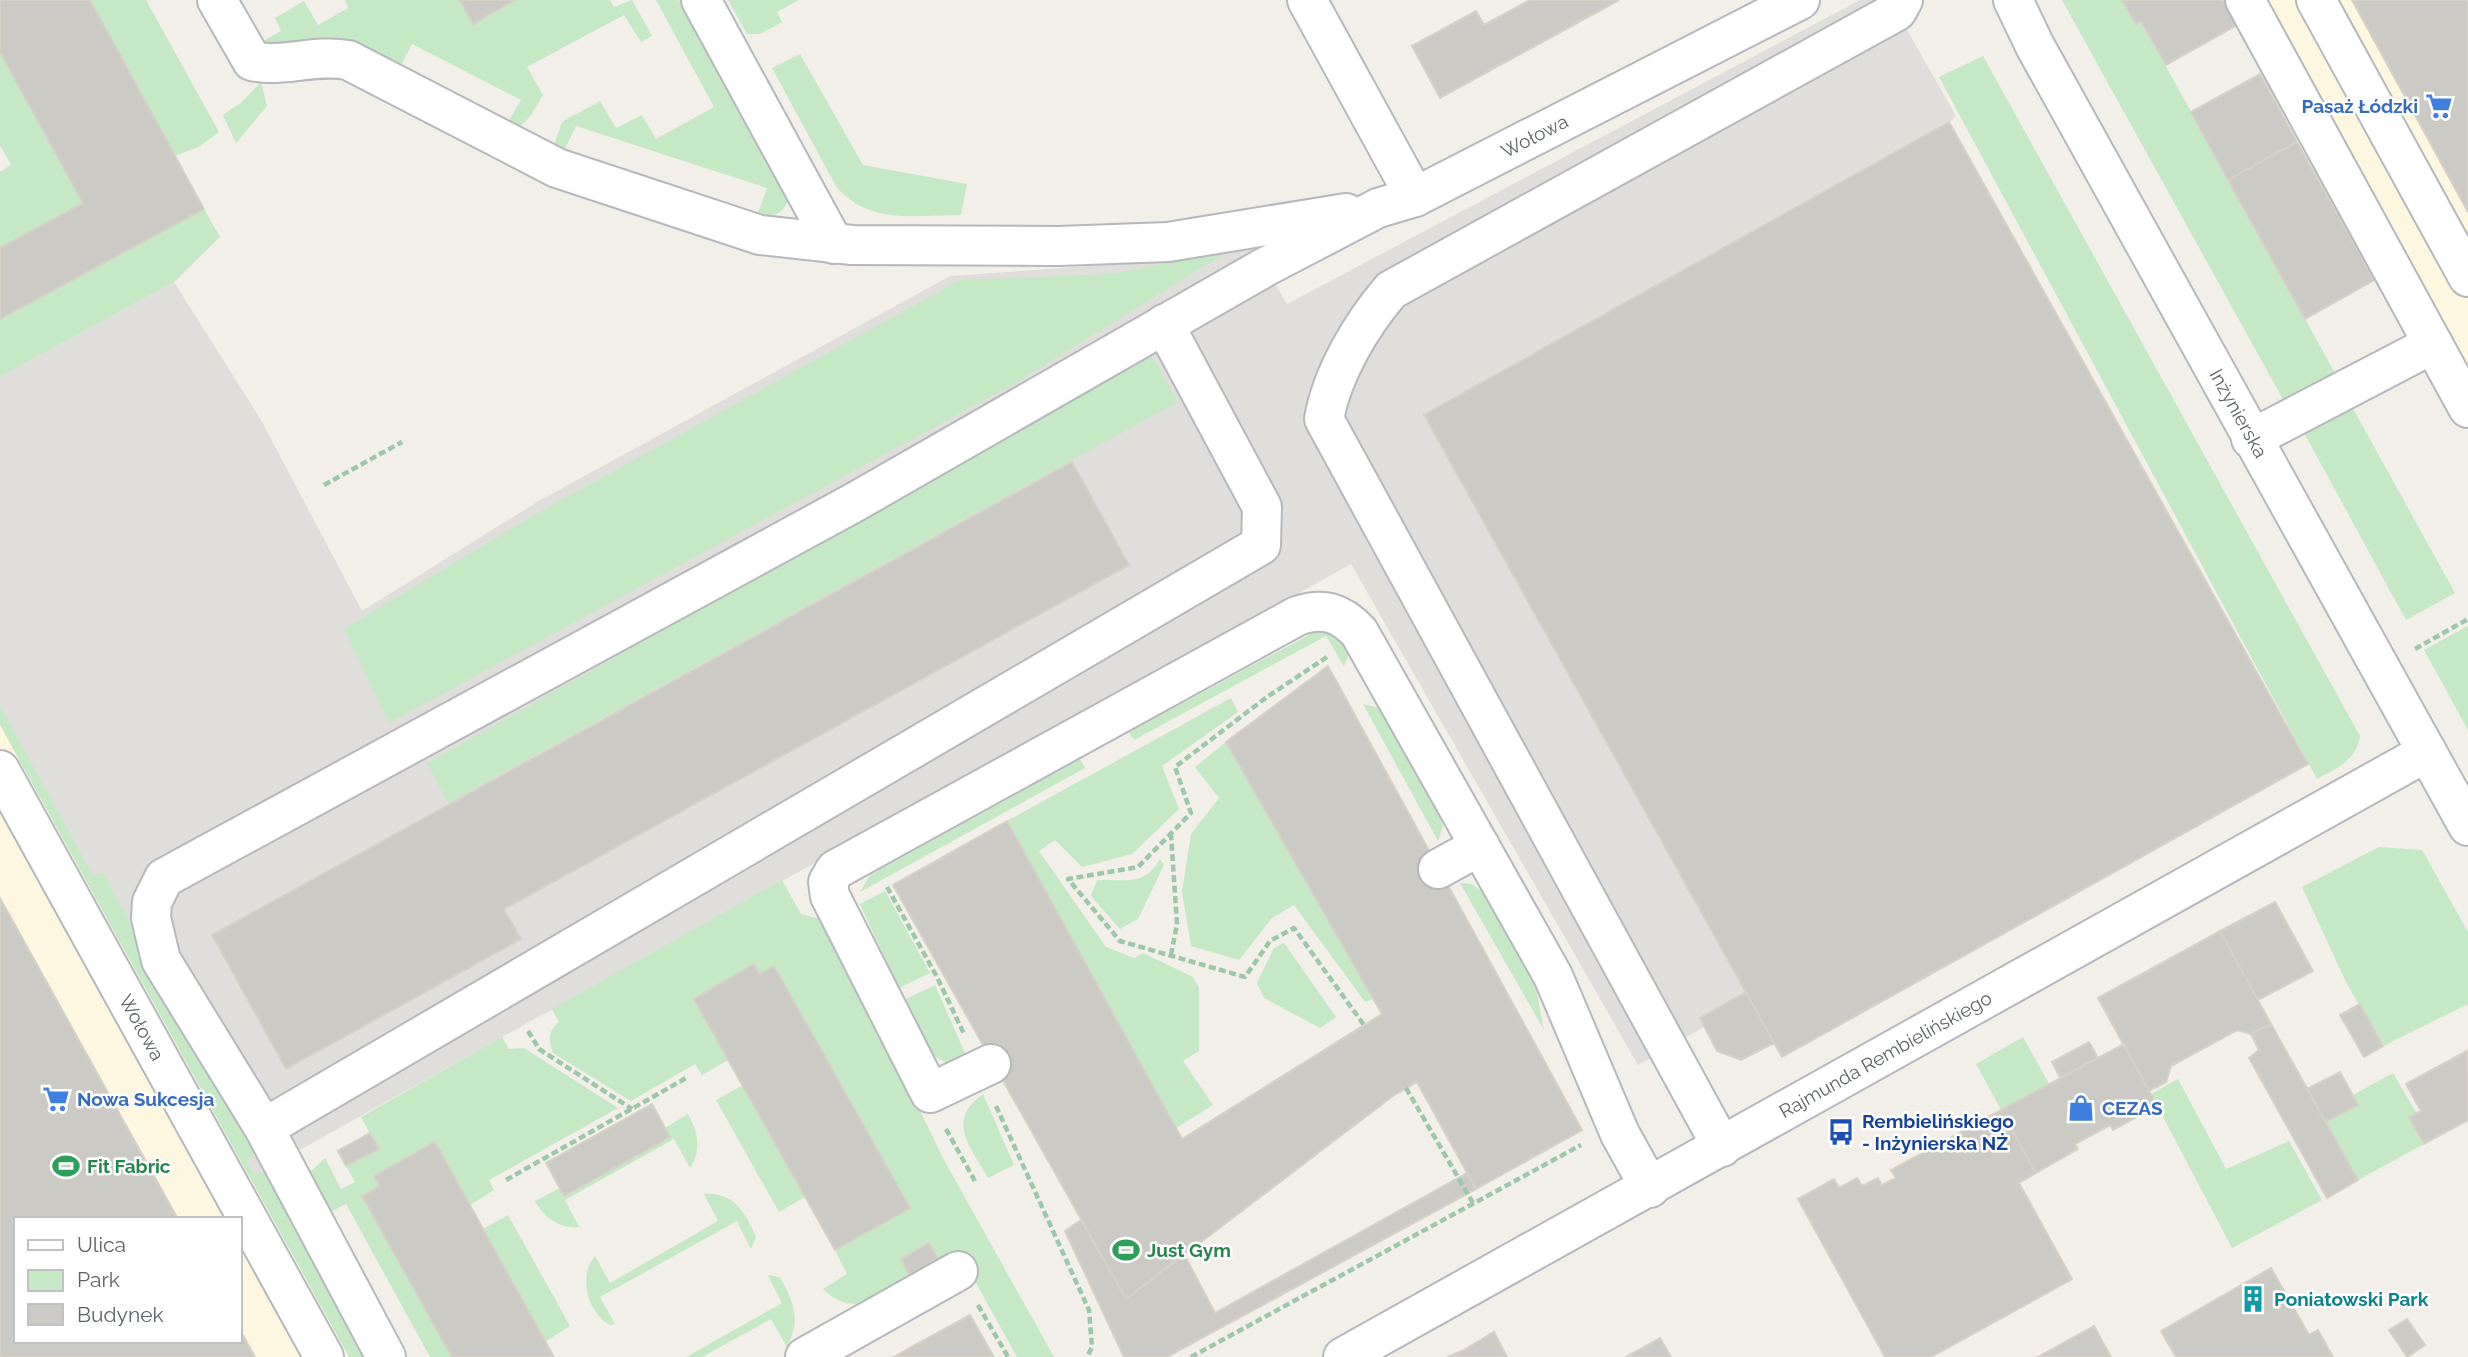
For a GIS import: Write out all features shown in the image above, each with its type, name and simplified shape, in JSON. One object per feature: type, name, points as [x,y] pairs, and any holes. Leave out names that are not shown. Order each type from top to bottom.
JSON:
[{"type":"street","points":[[217,0],[252,61],[265,64],[325,56],[348,60],[557,168],[743,231],[834,244],[1059,246],[1168,242],[1378,208]]},
{"type":"street","points":[[701,0],[834,244]]},
{"type":"street","points":[[1307,0],[1415,197]]},
{"type":"street","name":"Wołowa","points":[[386,1357],[264,1128],[161,960],[151,918],[152,902],[164,878],[855,502],[1265,267],[1378,208],[1415,197],[1800,0]]},
{"type":"street","points":[[1722,1147],[1324,419],[1328,394],[1373,311],[1391,290],[1897,11],[1903,0]]},
{"type":"street","name":"Inżynierska","points":[[2013,0],[2035,46],[2251,439],[2468,826]]},
{"type":"street","points":[[2245,0],[2468,408]]},
{"type":"street","points":[[2316,0],[2468,277]]},
{"type":"street","points":[[264,1128],[1261,545],[1262,507],[1164,324]]},
{"type":"street","points":[[2251,439],[2433,344]]},
{"type":"street","points":[[985,1067],[930,1093],[830,896],[828,881],[835,870],[1297,616],[1313,611],[1331,612],[1348,620],[1359,632],[1553,976],[1620,1134],[1650,1188]]},
{"type":"street","name":"Rajmunda Rembielińskiego","points":[[1343,1357],[2427,752]]},
{"type":"street","name":"Wołowa","points":[[0,770],[324,1357]]},
{"type":"street","points":[[1438,869],[1480,846]]},
{"type":"street","points":[[805,1357],[958,1271]]},
{"type":"path","points":[[324,485],[402,442]]},
{"type":"path","points":[[2412,651],[2468,619]]},
{"type":"path","points":[[1327,648],[1337,666]]},
{"type":"path","points":[[1331,654],[1266,697],[1175,767],[1191,813],[1138,867],[1068,879],[1120,941],[1245,977],[1270,941],[1294,928],[1364,1025]]},
{"type":"path","points":[[1171,833],[1177,924],[1171,956]]},
{"type":"path","points":[[886,884],[985,1067],[1089,1310],[1092,1348],[1087,1357]]},
{"type":"path","points":[[528,1031],[539,1049],[632,1109]]},
{"type":"path","points":[[506,1180],[688,1077]]},
{"type":"path","points":[[1406,1088],[1472,1203]]},
{"type":"path","points":[[930,1093],[976,1183]]},
{"type":"path","points":[[1191,1357],[1593,1138]]},
{"type":"path","points":[[958,1271],[1009,1357]]},
{"type":"shaded area","points":[[1860,0],[1890,0],[1956,116],[1949,123],[2308,764],[1782,1057],[1774,1043],[1741,1060],[1717,1051],[1704,1027],[1638,1065],[1351,564],[255,1175],[246,1160],[256,1154],[103,872],[93,877],[0,705],[0,377],[174,282],[261,420],[362,611],[537,502],[950,276],[1090,266],[1249,238],[1287,304]]},
{"type":"shaded area","points":[[2263,0],[2468,0],[2468,374]]},
{"type":"shaded area","points":[[0,725],[349,1357],[0,1357]]},
{"type":"green space","points":[[90,0],[146,0],[219,132],[200,146],[175,156]]},
{"type":"green space","points":[[345,0],[460,0],[473,24],[515,0],[610,0],[614,7],[632,0],[652,36],[641,42],[624,15],[527,67],[543,95],[523,124],[504,129],[521,100],[412,44],[398,71],[256,45],[281,31],[275,18],[304,1],[318,25],[348,8]]},
{"type":"green space","points":[[656,0],[679,0],[790,194],[783,209],[774,215],[757,216],[767,188],[576,126],[562,155],[554,145],[562,122],[600,101],[616,128],[642,115],[656,139],[714,107]]},
{"type":"green space","points":[[728,0],[799,0],[777,12],[782,22],[760,34],[747,34]]},
{"type":"green space","points":[[2062,0],[2122,0],[2136,23],[2141,21],[2336,375],[2285,403]]},
{"type":"green space","points":[[0,52],[83,203],[0,248],[0,172],[11,165],[0,145]]},
{"type":"green space","points":[[800,54],[863,165],[967,184],[961,215],[910,216],[879,213],[850,200],[837,188],[772,68]]},
{"type":"green space","points":[[1983,56],[2360,736],[2350,758],[2317,779],[1939,77]]},
{"type":"green space","points":[[261,82],[267,106],[236,143],[223,115],[242,102]]},
{"type":"green space","points":[[204,209],[220,237],[174,282],[0,377],[0,319]]},
{"type":"green space","points":[[1245,241],[1014,384],[389,723],[344,629],[529,518],[960,280],[1111,274],[1212,254]]},
{"type":"green space","points":[[1152,356],[1178,402],[448,803],[427,763]]},
{"type":"green space","points":[[2351,405],[2455,593],[2406,620],[2303,431]]},
{"type":"green space","points":[[2468,626],[2468,730],[2424,650]]},
{"type":"green space","points":[[1318,630],[1336,634],[1350,651],[1344,666],[1326,636],[1134,740],[1129,732]]},
{"type":"green space","points":[[1231,698],[1238,712],[1162,766],[1179,809],[1132,854],[1082,867],[1055,840],[1039,851],[1106,947],[1134,958],[1143,953],[1193,977],[1199,988],[1199,1051],[1183,1061],[1213,1105],[1176,1128],[1007,821]]},
{"type":"green space","points":[[1363,704],[1380,708],[1440,817],[1443,826],[1438,841]]},
{"type":"green space","points":[[0,705],[93,876],[103,872],[256,1154],[246,1160],[255,1175],[265,1170],[368,1357],[349,1357],[0,725]]},
{"type":"green space","points":[[1226,742],[1373,999],[1365,1002],[1294,905],[1272,918],[1239,960],[1191,946],[1182,892],[1191,834],[1219,798],[1195,767]]},
{"type":"green space","points":[[1080,759],[1085,768],[860,892],[870,875]]},
{"type":"green space","points":[[2379,847],[2422,850],[2468,932],[2468,1004],[2383,1046],[2347,984],[2302,887]]},
{"type":"green space","points":[[1160,859],[1164,865],[1138,919],[1120,929],[1091,896],[1097,880],[1141,878],[1154,868]]},
{"type":"green space","points":[[782,880],[801,914],[823,920],[835,936],[944,1160],[1054,1357],[1017,1357],[965,1263],[940,1262],[929,1244],[901,1259],[911,1278],[878,1298],[856,1304],[846,1303],[823,1289],[847,1274],[835,1250],[910,1207],[774,966],[759,974],[754,965],[694,999],[728,1060],[702,1075],[695,1064],[631,1101],[553,1053],[550,1036],[559,1022],[552,1009]]},
{"type":"green space","points":[[1460,883],[1471,884],[1482,891],[1536,989],[1544,1030]]},
{"type":"green space","points":[[885,891],[930,973],[899,988],[860,904]]},
{"type":"green space","points":[[1284,943],[1336,1017],[1320,1028],[1264,998],[1257,983],[1274,948]]},
{"type":"green space","points":[[935,985],[968,1060],[948,1063],[934,1056],[906,999]]},
{"type":"green space","points":[[502,1037],[509,1049],[524,1048],[618,1108],[489,1180],[494,1190],[470,1205],[435,1142],[374,1176],[380,1186],[362,1196],[452,1357],[430,1357],[346,1204],[327,1214],[310,1181],[310,1172],[325,1158],[341,1189],[355,1182],[346,1166],[378,1149],[361,1117]]},
{"type":"green space","points":[[2023,1037],[2049,1084],[2001,1110],[1976,1064]]},
{"type":"green space","points":[[2393,1073],[2417,1114],[2410,1118],[2424,1144],[2358,1180],[2325,1122],[2357,1105],[2353,1095]]},
{"type":"green space","points":[[2178,1079],[2226,1169],[2289,1141],[2322,1200],[2232,1248],[2151,1094]]},
{"type":"green space","points":[[743,1085],[805,1197],[779,1212],[716,1100]]},
{"type":"green space","points":[[983,1094],[1014,1165],[988,1178],[969,1145],[963,1124],[965,1114]]},
{"type":"green space","points":[[688,1114],[697,1141],[696,1154],[690,1168],[674,1139],[565,1200],[579,1227],[565,1226],[553,1221],[535,1201],[560,1188],[565,1196],[670,1137],[665,1128]]},
{"type":"green space","points":[[704,1194],[723,1196],[743,1212],[756,1237],[751,1249],[737,1221],[600,1297],[615,1324],[610,1325],[602,1319],[591,1303],[586,1283],[590,1264],[595,1256],[610,1283],[718,1221]]},
{"type":"green space","points":[[508,1215],[570,1326],[545,1342],[483,1229]]},
{"type":"green space","points":[[768,1275],[780,1277],[792,1303],[794,1328],[787,1347],[771,1319],[702,1357],[686,1357],[782,1303]]},
{"type":"building","points":[[0,0],[90,0],[204,209],[0,319],[0,248],[83,203],[0,52]]},
{"type":"building","points":[[460,0],[515,0],[473,24]]},
{"type":"building","points":[[1530,0],[1619,0],[1440,98],[1412,46],[1476,11],[1484,25]]},
{"type":"building","points":[[2122,0],[2223,0],[2237,25],[2166,65],[2141,21],[2136,24]]},
{"type":"building","name":"Pasaż Łódzki","points":[[2352,0],[2468,0],[2468,212]]},
{"type":"building","points":[[2260,74],[2297,142],[2228,180],[2191,112]]},
{"type":"building","points":[[1949,122],[2308,764],[1782,1057],[1424,415]]},
{"type":"building","points":[[2297,142],[2374,280],[2305,319],[2228,180]]},
{"type":"building","points":[[1072,462],[1129,565],[504,909],[521,939],[286,1069],[212,935]]},
{"type":"building","points":[[1328,666],[1582,1130],[1476,1189],[1417,1082],[1393,1096],[1126,1299],[893,885],[1007,821],[1182,1139],[1382,1014],[1226,742]]},
{"type":"building","name":"Nowa Sukcesja","points":[[0,898],[177,1217],[14,1217],[14,1343],[242,1343],[242,1334],[255,1357],[0,1357]]},
{"type":"building","points":[[2275,902],[2313,971],[2258,1000],[2220,931]]},
{"type":"building","points":[[2220,931],[2271,1024],[2251,1034],[2237,1030],[2171,1066],[2166,1082],[2149,1091],[2098,998]]},
{"type":"building","points":[[754,964],[759,974],[774,966],[910,1208],[835,1250],[694,999]]},
{"type":"building","points":[[1746,992],[1774,1043],[1741,1060],[1717,1051],[1700,1018]]},
{"type":"building","points":[[2360,1004],[2383,1046],[2364,1057],[2340,1015]]},
{"type":"building","points":[[2271,1024],[2358,1180],[2327,1198],[2249,1058],[2259,1050],[2251,1034]]},
{"type":"building","points":[[2089,1042],[2098,1058],[2060,1078],[2052,1062]]},
{"type":"building","points":[[2124,1044],[2157,1106],[2113,1130],[2110,1125],[2075,1144],[2078,1149],[2036,1173],[2001,1110]]},
{"type":"building","points":[[2467,1051],[2468,1120],[2424,1144],[2409,1117],[2421,1111],[2406,1084]]},
{"type":"building","points":[[2340,1072],[2358,1105],[2325,1122],[2307,1089]]},
{"type":"building","points":[[652,1104],[670,1137],[564,1196],[546,1163]]},
{"type":"building","points":[[2001,1110],[2036,1173],[2019,1183],[2072,1279],[1931,1357],[1885,1357],[1798,1199],[1834,1179],[1839,1188],[1857,1178],[1862,1186],[1878,1178],[1882,1185],[1896,1178],[1891,1170]]},
{"type":"building","points":[[370,1133],[379,1149],[346,1166],[338,1151]]},
{"type":"building","points":[[435,1142],[554,1357],[452,1357],[362,1196],[380,1186],[374,1176]]},
{"type":"building","points":[[1467,1173],[1476,1189],[1167,1357],[1124,1357],[1065,1231],[1081,1220],[1126,1299],[1184,1254],[1215,1313]]},
{"type":"building","points":[[929,1243],[940,1262],[911,1278],[901,1259]]},
{"type":"building","name":"Poniatowski Park","points":[[2271,1268],[2309,1335],[2318,1330],[2333,1357],[2176,1357],[2161,1331]]},
{"type":"building","points":[[970,1315],[994,1357],[894,1357],[913,1346]]},
{"type":"building","points":[[2407,1319],[2425,1345],[2407,1357],[2389,1330]]},
{"type":"building","points":[[2094,1326],[2111,1357],[2038,1357]]},
{"type":"building","points":[[1494,1332],[1507,1357],[1447,1357],[1462,1351]]},
{"type":"building","points":[[1660,1338],[1671,1357],[1626,1357]]},
{"type":"place","name":"Pasaż Łódzki","points":[[2439,106]]},
{"type":"place","name":"Nowa Sukcesja","points":[[56,1099]]},
{"type":"place","name":"CEZAS","points":[[2081,1108]]},
{"type":"place","name":"Rembielińskiego - Inżynierska NŻ","points":[[1841,1132]]},
{"type":"place","name":"Fit Fabric","points":[[66,1166]]},
{"type":"place","name":"Just Gym","points":[[1126,1250]]},
{"type":"place","name":"Poniatowski Park","points":[[2253,1299]]}]
